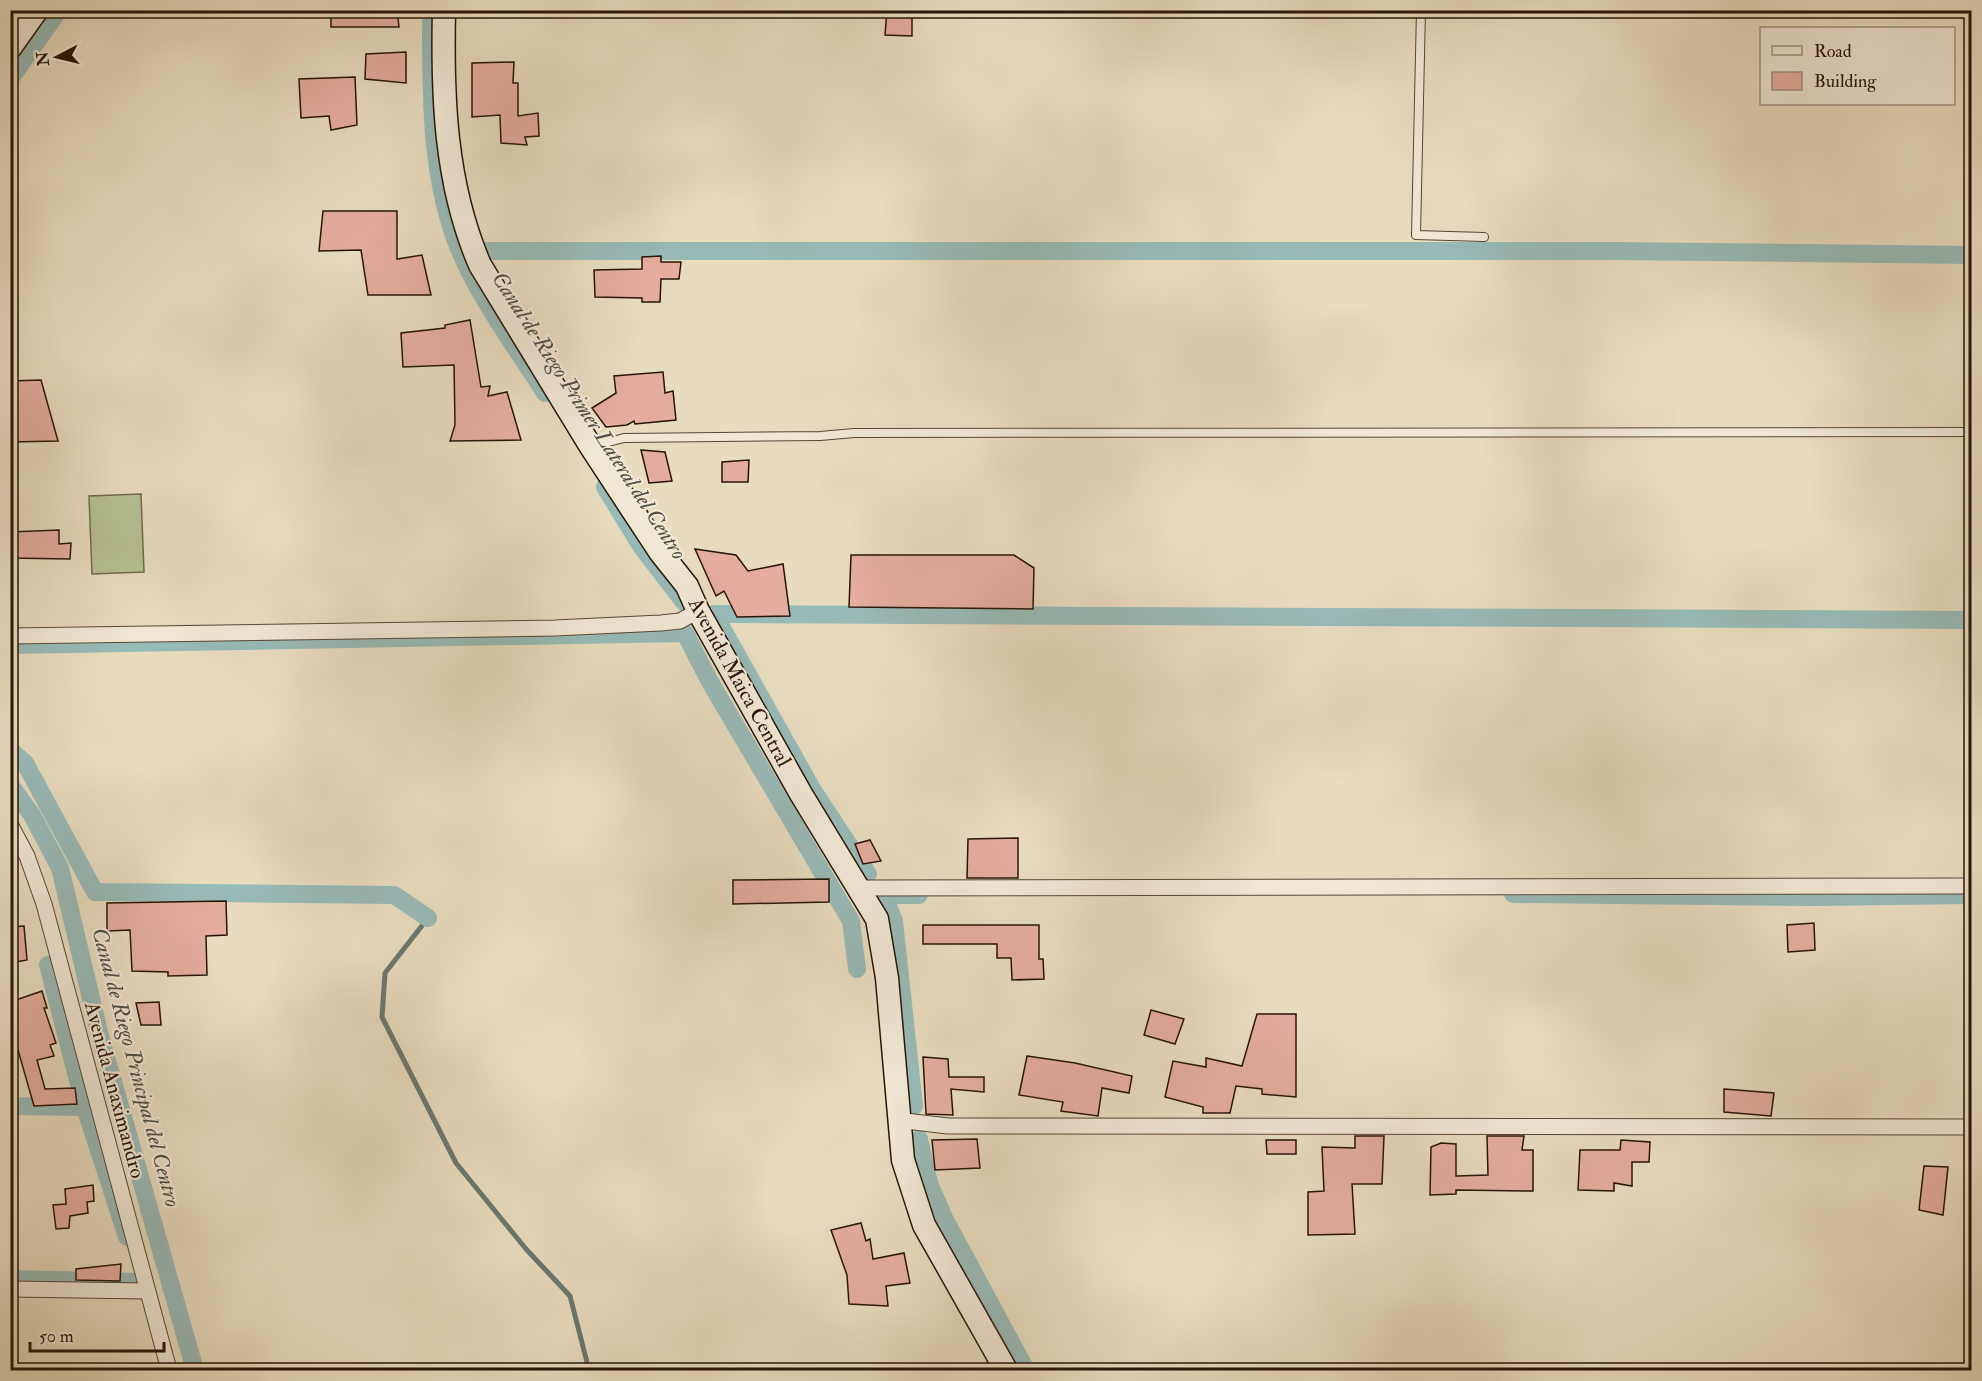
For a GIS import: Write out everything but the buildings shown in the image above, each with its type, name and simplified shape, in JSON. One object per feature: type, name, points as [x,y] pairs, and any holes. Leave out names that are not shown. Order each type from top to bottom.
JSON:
[{"type":"street","points":[[10,48],[37,10]]},
{"type":"street","name":"Avenida Maica Central","points":[[444,10],[442,66],[446,136],[459,204],[469,239],[480,265],[591,447],[660,552],[687,586],[698,611],[801,794],[861,888],[877,920],[883,946],[897,1120],[903,1160],[924,1226],[1005,1371]]},
{"type":"street","points":[[10,636],[555,628],[680,621],[698,611]]},
{"type":"street","name":"Avenida Anaximandro","points":[[10,824],[27,856],[44,904],[169,1371]]},
{"type":"street","points":[[861,888],[1971,886]]},
{"type":"street","points":[[897,1120],[948,1126],[1971,1127]]},
{"type":"street","points":[[10,1289],[146,1292]]},
{"type":"lane","points":[[1421,10],[1416,235],[1484,237]]},
{"type":"lane","points":[[591,447],[624,438],[820,436],[854,433],[1971,432]]},
{"type":"green space","points":[[141,494],[144,572],[92,574],[89,496]]},
{"type":"waterway","name":"Canal de Riego Primer Lateral del Centro","points":[[10,79],[59,10]]},
{"type":"waterway","name":"Canal de Riego Primer Lateral del Centro","points":[[431,10],[434,132],[442,193],[450,223],[468,270],[478,288],[545,393]]},
{"type":"waterway","points":[[483,251],[1613,251],[1972,255]]},
{"type":"waterway","name":"Canal de Riego Primer Lateral del Centro","points":[[605,487],[641,546],[684,602]]},
{"type":"waterway","points":[[714,614],[1972,620]]},
{"type":"waterway","points":[[714,614],[812,789],[868,874]]},
{"type":"waterway","points":[[10,645],[685,633],[710,682],[851,921],[857,969]]},
{"type":"waterway","points":[[10,750],[25,763],[95,892],[394,895],[428,918]]},
{"type":"waterway","name":"Canal de Riego Principal del Centro","points":[[10,785],[32,815],[60,868],[100,1036],[195,1370]]},
{"type":"waterway","points":[[1513,894],[1813,897],[1972,895]]},
{"type":"waterway","points":[[885,900],[897,895],[919,895]]},
{"type":"waterway","points":[[885,899],[894,921],[914,1106]]},
{"type":"waterway","points":[[428,918],[385,973],[382,1017],[456,1163],[526,1249],[570,1296],[589,1370]]},
{"type":"waterway","points":[[48,965],[85,1107],[127,1237]]},
{"type":"waterway","points":[[10,1106],[85,1107]]},
{"type":"waterway","points":[[919,1139],[929,1183],[944,1218],[1026,1370]]},
{"type":"waterway","points":[[10,1279],[141,1282]]}]
